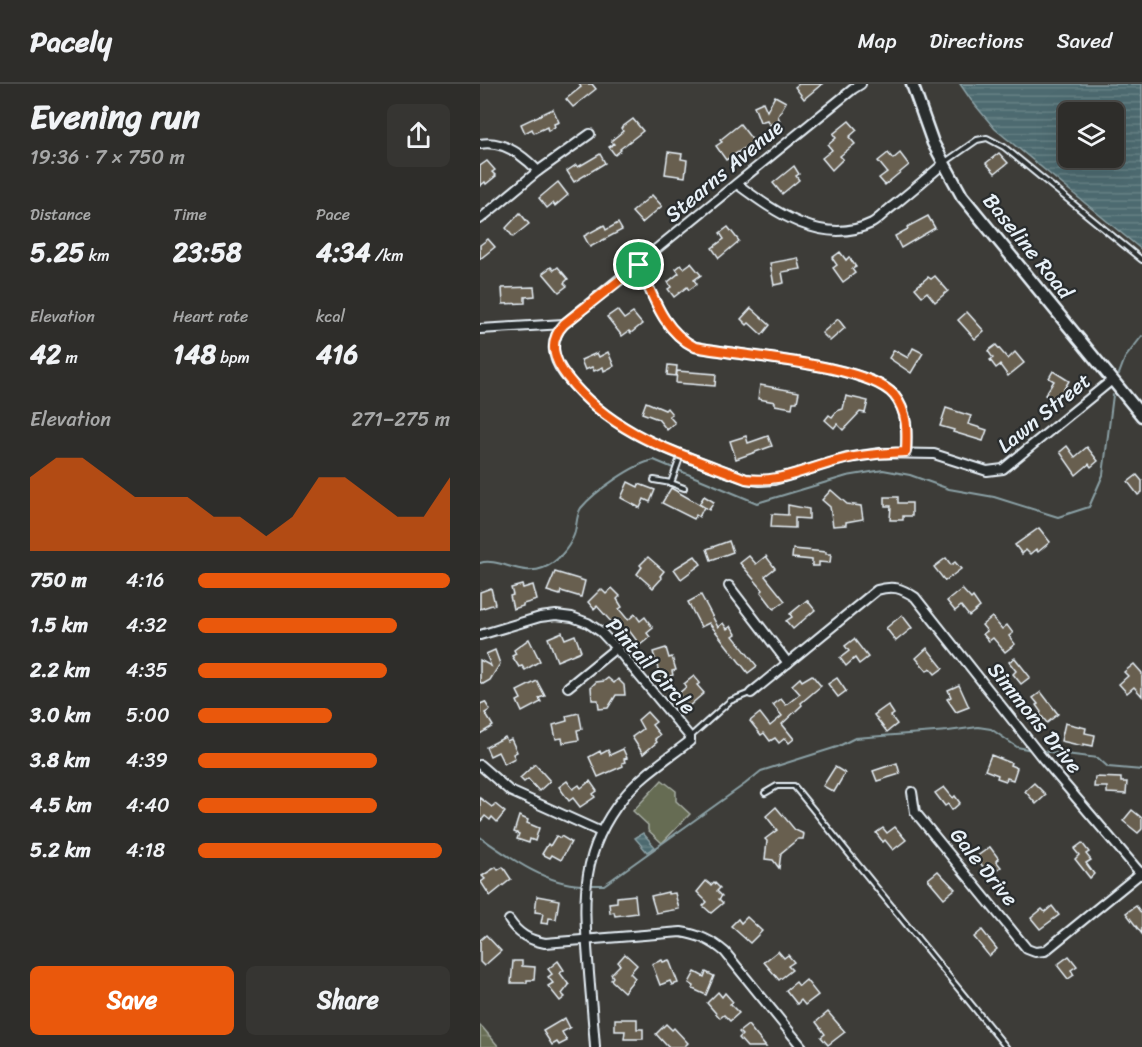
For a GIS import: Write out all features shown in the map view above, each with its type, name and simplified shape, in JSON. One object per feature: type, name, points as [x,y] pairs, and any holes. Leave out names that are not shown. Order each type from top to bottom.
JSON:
[{"type":"street","name":"Stearns Avenue","points":[[564,324],[853,88],[861,84]]},
{"type":"street","name":"Baseline Road","points":[[912,84],[922,116],[943,164],[962,195],[1142,416]]},
{"type":"street","points":[[480,219],[537,171],[590,134]]},
{"type":"street","points":[[480,144],[497,144],[512,150],[526,159],[537,171]]},
{"type":"street","points":[[737,184],[786,218],[808,226],[842,231],[874,222],[943,164]]},
{"type":"street","points":[[564,324],[556,333],[554,354],[558,365],[592,405],[632,434],[746,479],[774,480],[847,458],[906,452],[907,434],[902,407],[883,385],[870,379],[795,362],[710,350],[689,344],[666,322],[639,265]]},
{"type":"street","points":[[480,329],[511,329],[564,324]]},
{"type":"street","name":"Lawn Street","points":[[906,452],[934,454],[987,471],[1003,469],[1112,380]]},
{"type":"street","points":[[729,586],[788,663],[751,693]]},
{"type":"street","name":"Simmons Drive","points":[[788,663],[877,590],[897,587],[915,597],[1044,760],[1141,873]]},
{"type":"street","name":"Pintail Circle","points":[[480,635],[540,617],[556,615],[588,622],[616,648],[690,736]]},
{"type":"street","points":[[568,687],[616,648]]},
{"type":"street","points":[[595,1047],[584,902],[586,876],[601,832],[610,815],[648,773],[690,741],[690,736]]},
{"type":"street","points":[[480,765],[510,791],[601,832]]},
{"type":"street","name":"Gale Drive","points":[[912,792],[915,812],[1027,949],[1035,952],[1042,952],[1063,937],[1141,873]]},
{"type":"street","points":[[508,920],[522,935],[545,943],[681,932],[697,934],[712,941],[725,952],[802,1047]]},
{"type":"lane","points":[[943,164],[977,140],[987,138],[1004,147],[1142,260]]},
{"type":"lane","points":[[671,483],[681,454]]},
{"type":"lane","points":[[654,480],[684,488]]},
{"type":"lane","points":[[690,736],[730,701],[751,693]]},
{"type":"lane","points":[[765,794],[777,786],[794,786],[1006,1047]]},
{"type":"green space","points":[[662,780],[676,791],[676,801],[690,814],[662,843],[633,811]]},
{"type":"green space","points":[[480,1025],[483,1028],[499,1047],[480,1047]]},
{"type":"water","points":[[960,84],[1142,84],[1142,250],[995,129]]},
{"type":"water","points":[[643,833],[655,847],[647,852],[635,838]]},
{"type":"building","points":[[579,84],[592,84],[596,89],[573,107],[566,99],[581,87]]},
{"type":"building","points":[[799,84],[822,84],[804,99],[795,87]]},
{"type":"building","points":[[775,96],[786,102],[778,116],[780,121],[769,125],[767,120],[760,122],[754,106],[763,102],[767,111]]},
{"type":"building","points":[[553,109],[559,122],[554,124],[555,127],[548,131],[547,127],[534,133],[532,129],[525,133],[521,124]]},
{"type":"building","points":[[633,119],[643,131],[615,155],[609,147],[614,144],[611,141],[623,131],[621,128]]},
{"type":"building","points":[[849,121],[857,130],[849,137],[855,144],[840,156],[843,159],[832,170],[822,158],[832,150],[828,145],[836,138],[833,134]]},
{"type":"building","points":[[740,124],[754,142],[726,160],[716,146]]},
{"type":"building","points":[[668,152],[682,154],[681,159],[687,160],[685,177],[665,174]]},
{"type":"building","points":[[888,153],[893,159],[900,153],[909,165],[885,185],[879,178],[887,172],[878,161]]},
{"type":"building","points":[[999,153],[1008,163],[995,173],[986,163]]},
{"type":"building","points":[[600,154],[605,163],[574,182],[567,171]]},
{"type":"building","points":[[487,161],[495,170],[492,172],[496,176],[480,186],[480,166]]},
{"type":"building","points":[[794,166],[799,174],[796,176],[799,180],[782,194],[773,183]]},
{"type":"building","points":[[558,182],[568,195],[555,206],[553,203],[547,208],[539,198]]},
{"type":"building","points":[[652,195],[662,206],[642,223],[632,212]]},
{"type":"building","points":[[520,213],[529,224],[513,237],[506,228]]},
{"type":"building","points":[[928,216],[935,228],[901,248],[895,236]]},
{"type":"building","points":[[618,223],[622,230],[590,247],[584,236],[604,225],[606,230]]},
{"type":"building","points":[[728,227],[739,241],[719,258],[712,248],[724,239],[720,233]]},
{"type":"building","points":[[488,239],[495,247],[480,259],[480,245]]},
{"type":"building","points":[[840,252],[846,260],[849,257],[856,267],[852,269],[855,273],[843,282],[833,268],[837,265],[832,258]]},
{"type":"building","points":[[798,258],[801,269],[782,272],[784,283],[774,285],[770,263]]},
{"type":"building","points":[[691,263],[701,275],[694,280],[697,284],[689,290],[687,287],[674,297],[668,289],[671,287],[668,282],[679,273],[676,269],[681,265],[684,268]]},
{"type":"building","points":[[551,267],[554,270],[558,267],[568,279],[564,283],[567,286],[559,292],[543,273]]},
{"type":"building","points":[[935,276],[948,291],[935,302],[927,292],[922,296],[915,288],[928,277],[931,279]]},
{"type":"building","points":[[534,287],[535,296],[525,297],[525,303],[503,304],[502,288]]},
{"type":"building","points":[[751,308],[770,325],[762,335],[741,319]]},
{"type":"building","points":[[617,310],[624,319],[633,313],[642,324],[631,333],[629,331],[622,336],[607,317]]},
{"type":"building","points":[[967,312],[984,331],[975,339],[958,320]]},
{"type":"building","points":[[838,319],[845,328],[830,341],[822,333]]},
{"type":"building","points":[[996,345],[1008,359],[1015,352],[1024,363],[1008,376],[1000,365],[996,368],[990,360],[993,358],[988,351]]},
{"type":"building","points":[[913,348],[923,353],[911,373],[889,358],[894,350],[908,358]]},
{"type":"building","points":[[608,352],[614,366],[604,371],[603,367],[594,371],[592,367],[585,370],[581,360],[597,353],[599,357]]},
{"type":"building","points":[[668,365],[677,366],[676,376],[667,375]]},
{"type":"building","points":[[677,371],[716,374],[715,386],[676,383]]},
{"type":"building","points":[[1053,371],[1069,381],[1056,402],[1045,395],[1054,381],[1049,378]]},
{"type":"building","points":[[760,385],[799,392],[797,402],[793,402],[792,408],[758,399]]},
{"type":"building","points":[[846,396],[868,401],[865,413],[860,412],[843,430],[837,424],[834,428],[825,420],[829,415],[832,417],[837,411],[843,409]]},
{"type":"building","points":[[646,402],[665,410],[667,408],[672,414],[669,416],[675,423],[667,430],[658,419],[642,413]]},
{"type":"building","points":[[946,408],[971,416],[968,424],[987,430],[983,441],[940,426]]},
{"type":"building","points":[[746,436],[748,443],[768,436],[772,446],[736,459],[730,441]]},
{"type":"building","points":[[1067,446],[1075,457],[1087,447],[1098,461],[1091,467],[1089,464],[1076,475],[1060,452]]},
{"type":"building","points":[[1137,475],[1142,481],[1142,492],[1138,495],[1128,482]]},
{"type":"building","points":[[628,482],[638,487],[639,484],[655,490],[650,502],[644,499],[640,508],[621,498]]},
{"type":"building","points":[[671,488],[704,507],[699,517],[696,515],[694,519],[662,503]]},
{"type":"building","points":[[831,490],[847,504],[861,506],[863,519],[846,522],[846,525],[833,526],[830,507],[822,500]]},
{"type":"building","points":[[704,496],[714,502],[709,510],[699,504]]},
{"type":"building","points":[[885,497],[898,497],[898,503],[912,503],[912,516],[903,516],[903,520],[890,520],[891,506],[885,506]]},
{"type":"building","points":[[788,505],[809,509],[809,519],[795,518],[795,528],[771,527],[772,514],[788,515]]},
{"type":"building","points":[[1039,528],[1050,542],[1038,552],[1036,549],[1030,554],[1026,550],[1022,554],[1015,545]]},
{"type":"building","points":[[729,541],[733,552],[711,560],[707,549]]},
{"type":"building","points":[[793,549],[826,552],[826,554],[831,554],[830,563],[819,562],[819,566],[812,566],[812,560],[792,558]]},
{"type":"building","points":[[695,556],[701,564],[681,579],[674,569]]},
{"type":"building","points":[[749,556],[756,564],[766,556],[775,568],[765,576],[785,601],[774,609],[761,592],[763,590],[740,563]]},
{"type":"building","points":[[648,557],[664,571],[660,576],[662,578],[653,588],[637,574],[642,567],[640,565]]},
{"type":"building","points":[[946,558],[951,565],[955,562],[961,569],[945,581],[934,567]]},
{"type":"building","points":[[555,572],[585,581],[581,597],[561,591],[560,595],[547,591]]},
{"type":"building","points":[[522,585],[523,588],[533,585],[537,600],[513,609],[511,588]]},
{"type":"building","points":[[491,588],[495,604],[480,609],[480,592]]},
{"type":"building","points":[[612,588],[620,596],[617,599],[622,607],[619,609],[628,620],[635,614],[640,621],[645,617],[653,628],[647,633],[650,637],[640,645],[628,629],[622,634],[597,606],[594,609],[588,602],[601,589],[606,594]]},
{"type":"building","points":[[962,589],[971,599],[973,597],[980,607],[969,616],[961,606],[955,611],[947,601]]},
{"type":"building","points":[[701,595],[718,627],[723,623],[727,629],[731,626],[736,634],[733,636],[757,666],[748,673],[709,623],[701,627],[688,602]]},
{"type":"building","points":[[807,600],[815,610],[793,629],[786,621],[792,617],[790,614]]},
{"type":"building","points":[[902,615],[912,628],[896,641],[886,628]]},
{"type":"building","points":[[992,617],[1002,629],[1007,625],[1013,633],[1009,636],[1015,644],[1005,652],[993,638],[989,641],[983,634],[987,631],[982,625]]},
{"type":"building","points":[[562,632],[565,639],[575,635],[581,651],[557,661],[548,638]]},
{"type":"building","points":[[529,639],[540,661],[525,670],[522,666],[519,667],[512,656],[516,654],[514,650]]},
{"type":"building","points":[[854,639],[868,657],[859,664],[855,658],[846,666],[840,658],[849,651],[845,646]]},
{"type":"building","points":[[666,648],[676,670],[672,671],[673,675],[661,679],[653,652]]},
{"type":"building","points":[[927,648],[943,668],[935,674],[930,668],[927,671],[916,658]]},
{"type":"building","points":[[495,650],[500,664],[490,680],[483,684],[480,682],[480,660],[491,666],[486,654]]},
{"type":"building","points":[[1015,658],[1030,677],[1021,684],[1013,674],[1016,671],[1009,662]]},
{"type":"building","points":[[1134,664],[1142,673],[1142,696],[1134,687],[1127,693],[1119,684],[1128,676],[1124,672]]},
{"type":"building","points":[[812,675],[821,686],[782,724],[794,739],[789,743],[785,738],[779,743],[775,738],[770,741],[764,733],[761,735],[750,721],[760,713],[770,726],[782,716],[773,705],[781,699],[786,705],[800,694],[792,685],[800,678],[802,681]]},
{"type":"building","points":[[694,676],[700,683],[697,685],[704,693],[689,706],[680,699],[678,694],[686,687],[684,684]]},
{"type":"building","points":[[608,678],[614,683],[618,679],[624,685],[625,695],[616,695],[608,708],[599,709],[598,700],[592,700],[591,687],[596,682]]},
{"type":"building","points":[[837,678],[846,691],[838,697],[828,684]]},
{"type":"building","points":[[537,681],[545,696],[539,698],[541,702],[522,712],[517,701],[521,699],[517,691]]},
{"type":"building","points":[[959,685],[969,707],[956,712],[947,699],[951,697],[948,690]]},
{"type":"building","points":[[1041,692],[1058,714],[1047,723],[1033,698]]},
{"type":"building","points":[[485,702],[490,710],[485,713],[493,726],[480,734],[480,704]]},
{"type":"building","points":[[888,705],[894,714],[891,716],[897,724],[887,732],[874,715]]},
{"type":"building","points":[[647,712],[656,722],[652,725],[660,735],[655,739],[657,742],[643,754],[632,737],[643,729],[638,720]]},
{"type":"building","points":[[579,713],[582,729],[577,730],[579,740],[563,743],[562,738],[556,739],[553,725],[567,721],[566,716]]},
{"type":"building","points":[[1065,723],[1086,728],[1085,733],[1095,735],[1093,746],[1061,741]]},
{"type":"building","points":[[505,737],[507,741],[511,739],[517,752],[513,754],[515,758],[504,764],[498,752],[490,756],[486,747]]},
{"type":"building","points":[[623,749],[627,758],[622,763],[623,766],[598,777],[589,757],[600,751],[601,754],[608,750],[610,755]]},
{"type":"building","points":[[991,755],[1017,768],[1013,780],[1007,778],[1006,781],[997,778],[998,775],[985,770]]},
{"type":"building","points":[[897,763],[900,774],[877,781],[873,771]]},
{"type":"building","points":[[535,764],[550,781],[539,791],[528,779],[524,782],[520,778]]},
{"type":"building","points":[[835,767],[845,773],[834,792],[823,786]]},
{"type":"building","points":[[1095,777],[1121,778],[1121,782],[1127,782],[1126,794],[1107,793],[1107,787],[1094,787]]},
{"type":"building","points":[[567,781],[573,789],[579,785],[581,788],[590,781],[597,791],[593,794],[595,797],[580,807],[573,798],[569,801],[559,787]]},
{"type":"building","points":[[1034,783],[1046,795],[1036,804],[1025,791]]},
{"type":"building","points":[[944,787],[960,803],[952,810],[948,804],[945,806],[935,793]]},
{"type":"building","points":[[480,798],[492,807],[495,804],[505,812],[497,822],[492,817],[490,820],[485,816],[480,822]]},
{"type":"building","points":[[776,807],[795,830],[804,834],[803,839],[798,839],[781,853],[779,868],[773,860],[765,859],[767,841],[765,839],[777,830],[766,816]]},
{"type":"building","points":[[1132,810],[1142,818],[1142,829],[1138,833],[1123,821]]},
{"type":"building","points":[[519,816],[528,820],[527,823],[539,828],[535,841],[530,839],[529,843],[517,839],[519,834],[514,832]]},
{"type":"building","points":[[895,827],[906,840],[893,850],[876,833],[883,828],[887,833]]},
{"type":"building","points":[[556,836],[560,838],[561,836],[571,842],[561,860],[552,855],[550,858],[542,854]]},
{"type":"building","points":[[1082,843],[1089,852],[1086,854],[1091,860],[1086,863],[1094,874],[1090,878],[1075,859],[1079,855],[1074,849]]},
{"type":"building","points":[[990,847],[999,859],[996,861],[1001,867],[993,873],[989,869],[986,871],[976,857]]},
{"type":"building","points":[[496,867],[498,870],[503,867],[511,879],[490,896],[481,882],[485,879],[482,876]]},
{"type":"building","points":[[938,871],[955,889],[944,898],[928,879]]},
{"type":"building","points":[[706,881],[711,885],[714,882],[720,888],[717,891],[722,896],[719,899],[723,903],[711,913],[703,906],[707,902],[697,892]]},
{"type":"building","points":[[668,892],[668,894],[675,893],[679,909],[656,913],[651,896]]},
{"type":"building","points":[[635,895],[637,913],[615,916],[614,912],[610,913],[609,903],[617,902],[617,897]]},
{"type":"building","points":[[537,896],[559,900],[556,919],[549,918],[548,924],[541,923],[543,913],[535,912]]},
{"type":"building","points":[[1052,906],[1059,915],[1040,929],[1031,918],[1042,909],[1045,912]]},
{"type":"building","points":[[1136,906],[1142,914],[1142,934],[1126,913]]},
{"type":"building","points":[[747,917],[762,931],[750,943],[731,926],[738,919],[741,923]]},
{"type":"building","points":[[982,930],[997,949],[989,956],[974,937]]},
{"type":"building","points":[[486,935],[501,951],[484,966],[480,962],[480,940]]},
{"type":"building","points":[[778,951],[784,958],[788,955],[794,962],[788,966],[792,970],[779,980],[764,962]]},
{"type":"building","points":[[625,954],[637,965],[630,973],[635,978],[624,992],[611,980],[613,977],[611,974],[620,965],[618,962]]},
{"type":"building","points":[[1069,956],[1077,966],[1071,970],[1074,975],[1068,979],[1057,965]]},
{"type":"building","points":[[662,960],[663,962],[669,960],[678,983],[672,985],[670,981],[660,985],[652,964]]},
{"type":"building","points":[[513,961],[522,961],[522,966],[535,967],[534,980],[527,980],[527,983],[511,983]]},
{"type":"building","points":[[558,961],[564,970],[560,973],[569,985],[562,994],[565,997],[560,1001],[548,986],[553,983],[548,977],[552,974],[548,969]]},
{"type":"building","points":[[695,972],[704,977],[706,972],[714,976],[706,995],[693,989],[694,986],[689,983]]},
{"type":"building","points":[[806,980],[818,995],[805,1005],[801,1000],[797,1004],[786,990],[796,982],[799,986]]},
{"type":"building","points":[[718,992],[722,997],[725,993],[733,1002],[730,1004],[739,1013],[730,1021],[724,1015],[720,1018],[707,1003]]},
{"type":"building","points":[[828,1012],[845,1032],[828,1045],[821,1037],[825,1034],[816,1022]]},
{"type":"building","points":[[565,1018],[570,1028],[562,1032],[567,1041],[559,1045],[557,1042],[552,1045],[543,1031]]},
{"type":"building","points":[[615,1019],[637,1019],[637,1029],[643,1029],[643,1039],[624,1039],[625,1031],[615,1031]]},
{"type":"building","points":[[666,1024],[672,1030],[674,1028],[688,1043],[684,1047],[668,1047],[656,1034]]},
{"type":"building","points":[[748,1025],[766,1047],[747,1047],[739,1038],[742,1035],[739,1032]]},
{"type":"waterway","points":[[1119,374],[1125,358],[1142,336]]},
{"type":"waterway","points":[[480,563],[494,563],[527,570],[548,566],[558,559],[569,545],[574,535],[579,511],[587,501],[626,472],[654,460],[757,503],[847,476],[883,470],[910,475],[949,489],[994,497],[1058,517],[1089,507],[1103,475],[1113,395]]},
{"type":"waterway","points":[[590,885],[604,885],[761,771],[837,747],[855,738],[978,727],[991,729],[1017,747],[1032,750]]},
{"type":"waterway","points":[[1041,751],[1098,758],[1108,767],[1142,770]]},
{"type":"waterway","points":[[480,837],[515,861],[541,875],[581,885]]},
{"type":"route","points":[[639,265],[666,322],[684,341],[695,347],[795,362],[870,379],[883,385],[902,407],[906,420],[906,452],[847,458],[774,480],[760,481],[746,479],[655,444],[632,434],[612,421],[592,405],[558,365],[554,354],[554,342],[556,333],[564,324],[639,265]]}]
